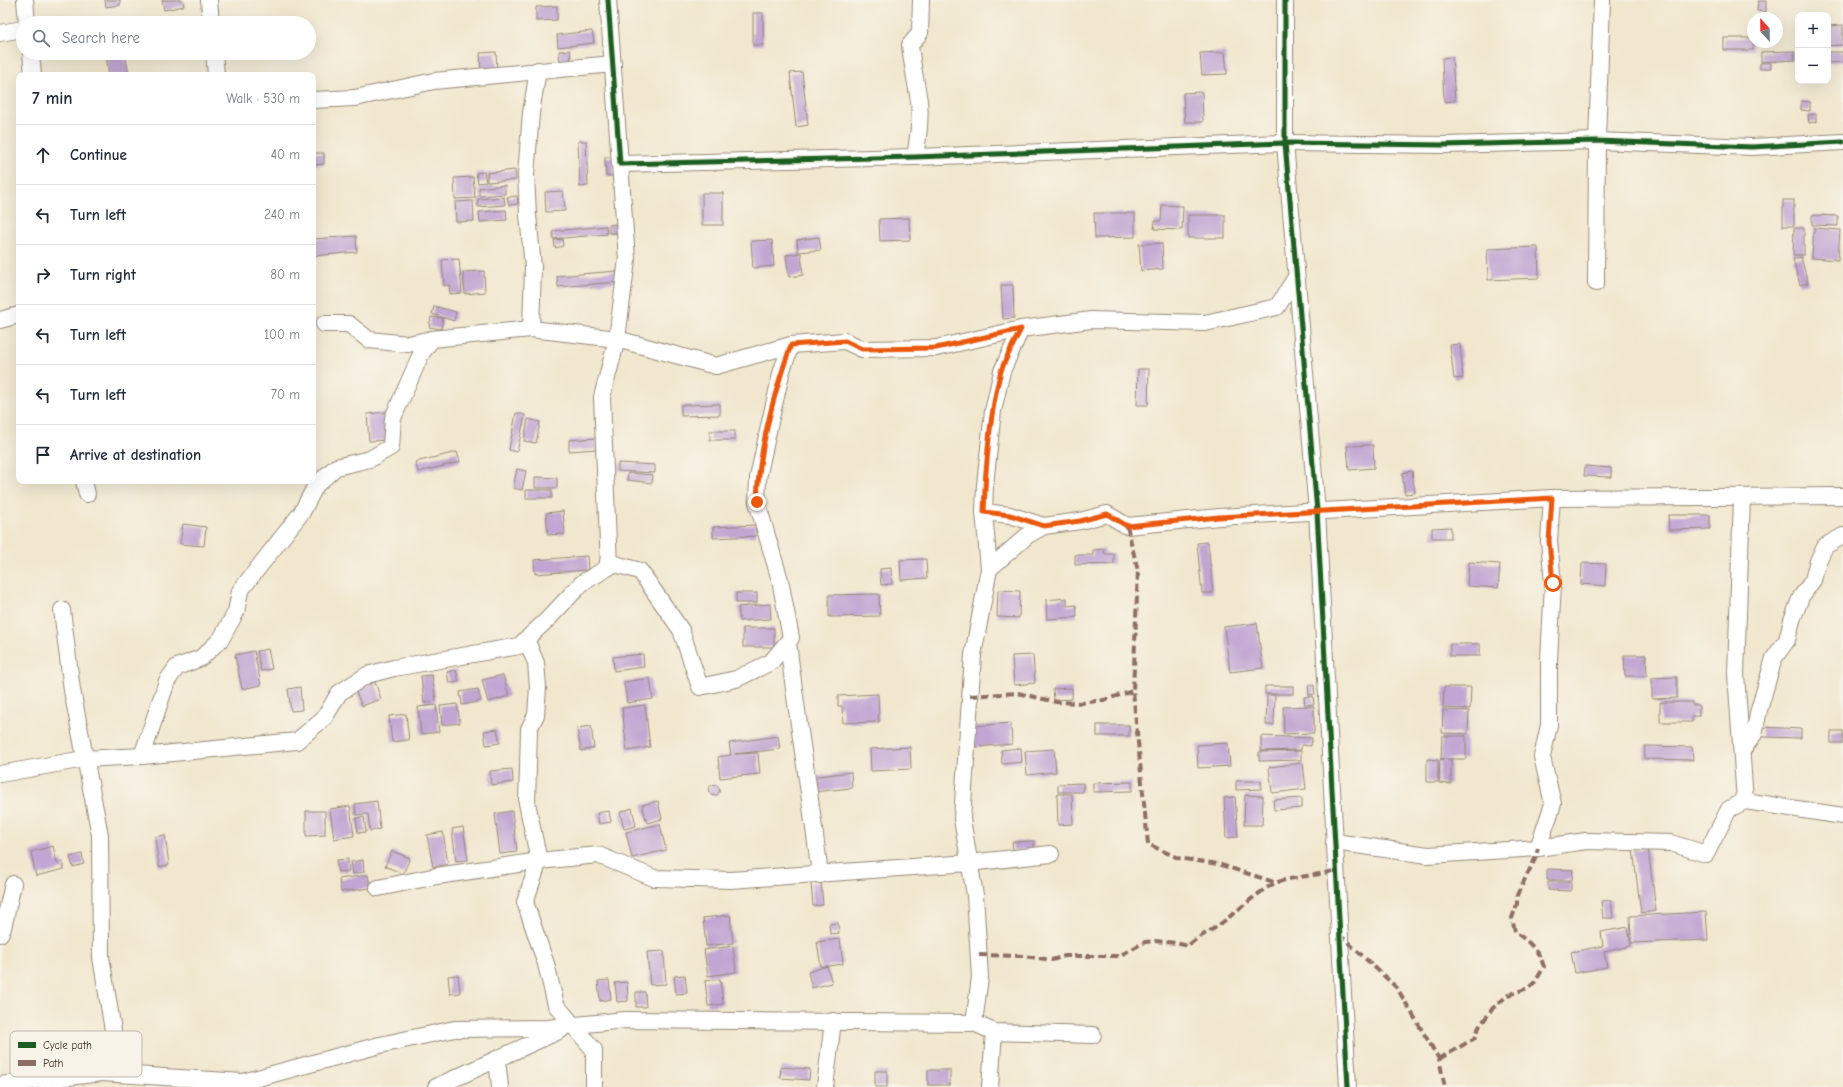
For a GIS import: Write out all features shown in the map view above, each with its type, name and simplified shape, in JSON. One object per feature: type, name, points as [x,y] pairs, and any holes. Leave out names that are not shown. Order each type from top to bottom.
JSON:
[{"type":"street","points":[[25,0],[26,16]]},
{"type":"street","points":[[209,0],[211,16]]},
{"type":"street","points":[[0,774],[84,759],[142,756],[296,741],[325,718],[339,693],[367,675],[394,668],[519,646],[582,583],[609,567],[602,396],[617,339],[627,259],[608,0]]},
{"type":"street","points":[[915,157],[920,122],[919,102],[912,69],[910,45],[920,33],[921,0]]},
{"type":"street","points":[[1286,0],[1285,143],[1317,511],[1348,1087]]},
{"type":"street","points":[[1596,283],[1597,141],[1602,0]]},
{"type":"street","points":[[0,34],[16,31]]},
{"type":"street","points":[[32,60],[33,72]]},
{"type":"street","points":[[215,60],[216,72]]},
{"type":"street","points":[[316,100],[355,98],[434,81],[613,64]]},
{"type":"street","points":[[531,329],[533,267],[526,176],[531,113],[538,70]]},
{"type":"street","points":[[620,164],[915,157],[1285,143],[1444,145],[1597,141],[1752,147],[1843,142]]},
{"type":"street","points":[[324,324],[348,324],[369,340],[408,344],[432,339],[531,329],[617,339],[716,366],[791,345],[845,341],[862,349],[936,348],[1021,329],[1091,320],[1205,322],[1277,307],[1296,277]]},
{"type":"street","points":[[0,320],[16,316]]},
{"type":"street","points":[[974,1023],[980,976],[975,895],[962,819],[962,811],[973,655],[989,569],[984,512],[985,485],[993,412],[1002,371],[1021,329]]},
{"type":"street","points":[[142,756],[167,681],[177,667],[201,658],[221,639],[236,612],[240,591],[302,512],[316,485],[336,467],[370,459],[391,447],[393,418],[421,354],[432,339]]},
{"type":"street","points":[[608,562],[640,571],[681,630],[700,688],[736,679],[771,662],[788,642],[791,638],[780,580],[757,502],[758,478],[770,422],[782,370],[791,345]]},
{"type":"street","points":[[989,569],[1028,535],[1044,526],[1080,521],[1107,514],[1127,526],[1219,517],[1552,498],[1843,496]]},
{"type":"street","points":[[1742,497],[1736,674],[1745,801]]},
{"type":"street","points":[[1538,848],[1553,804],[1542,757],[1549,725],[1549,660],[1553,583],[1549,541],[1552,498]]},
{"type":"street","points":[[984,512],[1010,515],[1044,526]]},
{"type":"street","points":[[1742,752],[1754,734],[1758,710],[1774,658],[1787,640],[1792,620],[1801,597],[1813,580],[1818,561],[1825,546],[1843,536]]},
{"type":"street","points":[[62,610],[72,690],[84,759],[100,835],[101,957],[113,1031]]},
{"type":"street","points":[[526,639],[536,663],[538,687],[536,715],[529,729],[527,803],[539,861],[525,902],[546,964],[556,1005],[594,1050],[594,1087]]},
{"type":"street","points":[[788,642],[797,718],[812,805],[820,875]]},
{"type":"street","points":[[1334,842],[1428,855],[1538,848],[1586,841],[1671,843],[1706,854],[1729,810],[1745,801],[1843,816]]},
{"type":"street","points":[[378,888],[437,876],[539,861],[598,855],[654,878],[731,880],[820,875],[969,863],[1051,854]]},
{"type":"street","points":[[0,934],[3,928],[13,884]]},
{"type":"street","points":[[142,1076],[243,1082],[380,1045],[454,1029],[547,1028],[632,1020],[974,1023],[994,1032],[1093,1035]]},
{"type":"street","points":[[825,1087],[833,1022]]},
{"type":"street","points":[[436,1087],[573,1025]]},
{"type":"street","points":[[990,1087],[994,1032]]},
{"type":"street","points":[[497,1059],[500,1087]]},
{"type":"street","points":[[5,1086],[72,1077]]},
{"type":"building","points":[[105,0],[120,0],[120,5],[106,7]]},
{"type":"building","points":[[162,0],[183,0],[184,6],[164,10]]},
{"type":"building","points":[[1758,1],[1766,1],[1766,12],[1757,11]]},
{"type":"building","points":[[557,6],[557,20],[536,21],[536,7]]},
{"type":"building","points":[[753,13],[763,13],[763,45],[753,45]]},
{"type":"building","points":[[1843,25],[1843,45],[1831,46],[1831,26]]},
{"type":"building","points":[[592,31],[594,43],[558,47],[557,35]]},
{"type":"building","points":[[1724,38],[1747,38],[1747,48],[1753,48],[1753,50],[1724,50]]},
{"type":"building","points":[[570,50],[571,64],[560,64],[559,51]]},
{"type":"building","points":[[1794,51],[1795,60],[1761,62],[1761,52]]},
{"type":"building","points":[[496,52],[497,71],[481,72],[480,53]]},
{"type":"building","points":[[1225,52],[1227,74],[1202,75],[1200,53]]},
{"type":"building","points":[[1831,52],[1843,52],[1843,62],[1831,63]]},
{"type":"building","points":[[1452,57],[1455,101],[1444,102],[1442,58]]},
{"type":"building","points":[[107,60],[126,60],[128,72],[109,72]]},
{"type":"building","points":[[1760,63],[1771,63],[1771,68],[1760,69]]},
{"type":"building","points":[[802,72],[808,125],[796,127],[790,73]]},
{"type":"building","points":[[1202,92],[1203,122],[1185,122],[1183,93]]},
{"type":"building","points":[[1801,101],[1810,102],[1810,111],[1801,110]]},
{"type":"building","points":[[1816,114],[1816,122],[1809,123],[1808,115]]},
{"type":"building","points":[[578,141],[586,141],[588,186],[580,187]]},
{"type":"building","points":[[316,153],[324,153],[324,164],[316,165]]},
{"type":"building","points":[[605,157],[613,157],[614,176],[606,176]]},
{"type":"building","points":[[515,170],[516,180],[487,182],[487,173]]},
{"type":"building","points":[[484,172],[486,182],[478,183],[476,173]]},
{"type":"building","points":[[473,177],[475,198],[455,199],[454,178]]},
{"type":"building","points":[[505,185],[505,194],[479,196],[479,188]]},
{"type":"building","points":[[563,191],[565,211],[546,212],[545,192]]},
{"type":"building","points":[[702,193],[723,193],[723,225],[702,225]]},
{"type":"building","points":[[517,196],[518,204],[509,205],[507,197]]},
{"type":"building","points":[[504,197],[505,205],[478,207],[478,199]]},
{"type":"building","points":[[1783,200],[1794,200],[1794,226],[1783,226]]},
{"type":"building","points":[[473,201],[474,221],[456,222],[455,202]]},
{"type":"building","points":[[1162,205],[1183,206],[1182,230],[1154,229],[1155,221],[1161,221]]},
{"type":"building","points":[[506,210],[507,220],[480,222],[479,212]]},
{"type":"building","points":[[1094,213],[1135,213],[1135,237],[1095,238]]},
{"type":"building","points":[[1188,215],[1225,215],[1225,238],[1188,238]]},
{"type":"building","points":[[1812,215],[1838,216],[1838,226],[1812,225]]},
{"type":"building","points":[[909,218],[910,240],[880,241],[879,219]]},
{"type":"building","points":[[617,224],[617,233],[609,233],[609,225]]},
{"type":"building","points":[[606,226],[607,234],[553,239],[553,231]]},
{"type":"building","points":[[1794,228],[1804,228],[1804,255],[1793,255]]},
{"type":"building","points":[[1814,228],[1840,230],[1838,260],[1812,258]]},
{"type":"building","points":[[356,236],[357,252],[316,256],[316,239]]},
{"type":"building","points":[[819,237],[821,250],[798,252],[797,240]]},
{"type":"building","points":[[562,239],[563,246],[555,248],[554,240]]},
{"type":"building","points":[[772,240],[774,266],[753,268],[751,241]]},
{"type":"building","points":[[1162,243],[1163,269],[1141,271],[1139,244]]},
{"type":"building","points":[[1538,247],[1539,278],[1488,280],[1487,249]]},
{"type":"building","points":[[801,253],[803,275],[789,277],[786,255]]},
{"type":"building","points":[[1801,257],[1808,283],[1800,285],[1793,259]]},
{"type":"building","points":[[459,259],[462,293],[450,294],[449,285],[444,286],[442,260]]},
{"type":"building","points":[[484,271],[485,292],[465,294],[463,272]]},
{"type":"building","points":[[617,271],[618,282],[558,287],[557,276]]},
{"type":"building","points":[[1001,285],[1013,285],[1014,318],[1003,319]]},
{"type":"building","points":[[434,306],[456,312],[454,321],[432,314]]},
{"type":"building","points":[[431,317],[443,318],[441,329],[429,327]]},
{"type":"building","points":[[1460,344],[1463,378],[1454,379],[1450,345]]},
{"type":"building","points":[[1138,369],[1149,369],[1148,405],[1137,405]]},
{"type":"building","points":[[720,404],[720,415],[681,416],[681,405]]},
{"type":"building","points":[[387,412],[389,440],[369,441],[367,414]]},
{"type":"building","points":[[516,413],[525,415],[517,452],[509,450]]},
{"type":"building","points":[[528,419],[540,422],[536,443],[524,441]]},
{"type":"building","points":[[710,431],[735,431],[735,440],[710,440]]},
{"type":"building","points":[[596,438],[597,449],[569,451],[569,440]]},
{"type":"building","points":[[1373,445],[1374,468],[1349,470],[1347,446]]},
{"type":"building","points":[[457,452],[460,462],[418,472],[415,462]]},
{"type":"building","points":[[618,463],[655,465],[655,473],[618,471]]},
{"type":"building","points":[[1585,466],[1611,468],[1611,477],[1584,476]]},
{"type":"building","points":[[517,469],[526,471],[522,490],[513,488]]},
{"type":"building","points":[[1412,471],[1415,493],[1405,494],[1402,473]]},
{"type":"building","points":[[628,473],[653,475],[652,483],[627,480]]},
{"type":"building","points":[[535,477],[557,478],[557,488],[535,488]]},
{"type":"building","points":[[526,490],[552,490],[552,498],[526,498]]},
{"type":"building","points":[[563,511],[565,534],[548,535],[546,513]]},
{"type":"building","points":[[1668,515],[1710,515],[1710,529],[1669,530]]},
{"type":"building","points":[[183,524],[206,527],[204,546],[180,544]]},
{"type":"building","points":[[756,525],[756,536],[713,538],[713,527]]},
{"type":"building","points":[[1451,527],[1451,538],[1432,538],[1432,528]]},
{"type":"building","points":[[1208,542],[1213,593],[1202,593],[1197,543]]},
{"type":"building","points":[[1104,549],[1105,554],[1114,554],[1114,564],[1075,565],[1075,555],[1093,555],[1093,550]]},
{"type":"building","points":[[587,556],[588,570],[535,574],[534,560]]},
{"type":"building","points":[[926,559],[927,578],[901,580],[900,560]]},
{"type":"building","points":[[1469,562],[1500,564],[1498,588],[1467,586]]},
{"type":"building","points":[[1582,563],[1606,564],[1605,586],[1581,584]]},
{"type":"building","points":[[891,568],[892,584],[881,585],[880,569]]},
{"type":"building","points":[[998,590],[1020,591],[1019,618],[997,617]]},
{"type":"building","points":[[736,593],[757,593],[757,603],[736,603]]},
{"type":"building","points":[[879,594],[880,616],[829,617],[829,595]]},
{"type":"building","points":[[1067,598],[1067,606],[1076,605],[1077,617],[1047,619],[1046,600]]},
{"type":"building","points":[[770,604],[771,619],[740,621],[738,607]]},
{"type":"building","points":[[1257,623],[1263,668],[1230,672],[1224,627]]},
{"type":"building","points":[[743,628],[774,628],[774,647],[743,647]]},
{"type":"building","points":[[1450,644],[1480,644],[1480,656],[1450,656]]},
{"type":"building","points":[[268,649],[272,669],[261,671],[257,651]]},
{"type":"building","points":[[254,651],[261,685],[242,689],[235,655]]},
{"type":"building","points":[[643,654],[644,667],[614,671],[613,657]]},
{"type":"building","points":[[1033,655],[1035,683],[1014,685],[1012,656]]},
{"type":"building","points":[[1624,655],[1646,655],[1647,676],[1625,676]]},
{"type":"building","points":[[456,670],[459,682],[449,683],[447,672]]},
{"type":"building","points":[[432,675],[436,701],[424,703],[421,676]]},
{"type":"building","points":[[503,675],[509,696],[488,702],[482,680]]},
{"type":"building","points":[[1677,677],[1677,698],[1652,699],[1652,678]]},
{"type":"building","points":[[650,678],[653,699],[627,703],[624,682]]},
{"type":"building","points":[[375,682],[381,699],[362,706],[355,690]]},
{"type":"building","points":[[1308,685],[1314,685],[1315,694],[1309,695]]},
{"type":"building","points":[[1265,686],[1293,686],[1293,694],[1265,694]]},
{"type":"building","points":[[300,687],[302,710],[291,711],[288,689]]},
{"type":"building","points":[[1444,687],[1471,687],[1470,709],[1443,708]]},
{"type":"building","points":[[1072,688],[1072,699],[1054,700],[1053,689]]},
{"type":"building","points":[[478,689],[481,701],[462,705],[460,692]]},
{"type":"building","points":[[878,694],[879,722],[843,723],[842,706],[838,706],[838,696]]},
{"type":"building","points":[[1267,695],[1275,695],[1274,725],[1266,725]]},
{"type":"building","points":[[1313,696],[1314,704],[1305,705],[1304,697]]},
{"type":"building","points":[[1660,702],[1692,702],[1692,705],[1699,705],[1699,716],[1692,716],[1692,722],[1660,722]]},
{"type":"building","points":[[457,704],[460,723],[442,725],[440,706]]},
{"type":"building","points":[[436,705],[439,732],[421,734],[418,707]]},
{"type":"building","points":[[645,705],[650,747],[627,751],[622,708]]},
{"type":"building","points":[[1314,706],[1314,733],[1284,734],[1283,707]]},
{"type":"building","points":[[1443,710],[1469,711],[1468,734],[1442,733]]},
{"type":"building","points":[[406,714],[409,740],[392,742],[389,716]]},
{"type":"building","points":[[1011,723],[1012,744],[975,747],[974,726]]},
{"type":"building","points":[[1097,725],[1129,725],[1129,736],[1097,736]]},
{"type":"building","points":[[591,726],[594,748],[581,751],[577,728]]},
{"type":"building","points":[[1762,727],[1801,729],[1801,738],[1762,737]]},
{"type":"building","points":[[497,729],[500,743],[486,745],[484,731]]},
{"type":"building","points":[[1831,731],[1843,731],[1843,743],[1831,743]]},
{"type":"building","points":[[778,736],[780,749],[735,754],[758,753],[760,774],[720,778],[718,757],[731,755],[729,743]]},
{"type":"building","points":[[1261,736],[1312,738],[1311,746],[1301,745],[1301,750],[1261,751]]},
{"type":"building","points":[[1442,736],[1466,736],[1466,759],[1441,759]]},
{"type":"building","points":[[1228,743],[1230,766],[1198,768],[1197,745]]},
{"type":"building","points":[[1645,746],[1692,747],[1693,760],[1644,759]]},
{"type":"building","points":[[910,747],[911,769],[871,771],[870,749]]},
{"type":"building","points":[[1021,748],[1022,762],[1002,764],[1001,750]]},
{"type":"building","points":[[1054,749],[1056,772],[1027,775],[1025,751]]},
{"type":"building","points":[[1301,751],[1301,760],[1259,761],[1259,752]]},
{"type":"building","points":[[1427,759],[1438,760],[1438,782],[1427,782]]},
{"type":"building","points":[[1440,759],[1451,760],[1451,784],[1439,783]]},
{"type":"building","points":[[1303,763],[1306,789],[1272,793],[1269,767]]},
{"type":"building","points":[[512,769],[513,782],[491,785],[490,771]]},
{"type":"building","points":[[851,772],[852,788],[812,792],[810,777]]},
{"type":"building","points":[[1236,781],[1261,781],[1261,789],[1236,790]]},
{"type":"building","points":[[1132,782],[1132,791],[1093,792],[1093,783]]},
{"type":"building","points":[[1083,783],[1083,792],[1058,792],[1058,784]]},
{"type":"building","points":[[712,785],[716,785],[718,786],[718,794],[712,795],[709,792],[709,788]]},
{"type":"building","points":[[1057,794],[1072,794],[1073,824],[1058,825]]},
{"type":"building","points":[[1245,795],[1263,796],[1262,825],[1244,825]]},
{"type":"building","points":[[1235,797],[1238,837],[1226,838],[1224,798]]},
{"type":"building","points":[[1302,798],[1302,808],[1274,810],[1273,800]]},
{"type":"building","points":[[377,801],[380,829],[370,831],[368,814],[356,815],[355,804]]},
{"type":"building","points":[[658,801],[662,819],[647,823],[642,805]]},
{"type":"building","points":[[350,806],[354,836],[334,839],[330,809]]},
{"type":"building","points":[[632,808],[636,826],[624,829],[620,812]]},
{"type":"building","points":[[306,811],[325,811],[325,835],[306,836]]},
{"type":"building","points":[[512,811],[517,852],[500,854],[495,814]]},
{"type":"building","points":[[609,811],[611,822],[599,824],[597,813]]},
{"type":"building","points":[[364,817],[366,832],[358,833],[356,818]]},
{"type":"building","points":[[660,824],[666,850],[632,858],[626,832]]},
{"type":"building","points":[[463,827],[468,860],[456,861],[452,829]]},
{"type":"building","points":[[443,832],[448,864],[433,867],[427,835]]},
{"type":"building","points":[[165,835],[169,865],[159,867],[155,837]]},
{"type":"building","points":[[1034,841],[1034,849],[1013,850],[1012,842]]},
{"type":"building","points":[[53,846],[57,863],[62,861],[64,869],[36,876],[31,852]]},
{"type":"building","points":[[1648,848],[1656,911],[1641,913],[1633,850]]},
{"type":"building","points":[[392,851],[410,858],[403,874],[385,866]]},
{"type":"building","points":[[82,854],[84,864],[73,867],[70,857]]},
{"type":"building","points":[[348,859],[349,871],[338,872],[336,860]]},
{"type":"building","points":[[363,860],[364,872],[353,874],[351,862]]},
{"type":"building","points":[[1547,869],[1573,870],[1572,880],[1547,880]]},
{"type":"building","points":[[368,875],[370,888],[341,892],[339,879]]},
{"type":"building","points":[[821,882],[823,905],[813,906],[811,883]]},
{"type":"building","points":[[1548,882],[1571,882],[1571,891],[1548,890]]},
{"type":"building","points":[[1611,900],[1613,918],[1603,918],[1601,901]]},
{"type":"building","points":[[1706,912],[1708,940],[1631,943],[1630,916]]},
{"type":"building","points":[[730,915],[733,943],[706,946],[703,918]]},
{"type":"building","points":[[838,923],[839,933],[830,934],[829,924]]},
{"type":"building","points":[[1628,927],[1631,946],[1604,952],[1607,967],[1575,973],[1571,952],[1603,946],[1601,932]]},
{"type":"building","points":[[840,939],[843,964],[821,967],[817,942]]},
{"type":"building","points":[[733,946],[736,972],[708,976],[704,950]]},
{"type":"building","points":[[664,951],[666,984],[650,985],[647,952]]},
{"type":"building","points":[[827,966],[832,983],[812,988],[808,972]]},
{"type":"building","points":[[458,975],[460,993],[450,994],[448,976]]},
{"type":"building","points":[[685,975],[687,993],[676,994],[674,976]]},
{"type":"building","points":[[720,979],[723,1004],[708,1006],[705,981]]},
{"type":"building","points":[[609,980],[611,999],[600,1001],[598,981]]},
{"type":"building","points":[[627,982],[628,1001],[617,1002],[615,983]]},
{"type":"building","points":[[636,992],[645,992],[646,1007],[636,1007]]},
{"type":"building","points":[[781,1067],[810,1069],[809,1080],[780,1078]]},
{"type":"building","points":[[928,1070],[950,1070],[950,1085],[928,1085]]},
{"type":"building","points":[[875,1071],[887,1071],[887,1087],[875,1087]]},
{"type":"marked path","points":[[1127,526],[1138,571],[1133,691],[1148,844],[1178,858],[1218,864],[1277,883]]},
{"type":"marked path","points":[[970,696],[1018,693],[1056,702],[1081,703],[1104,700],[1133,691]]},
{"type":"marked path","points":[[1439,1059],[1475,1038],[1479,1027],[1493,1008],[1508,995],[1528,988],[1535,982],[1544,967],[1533,947],[1515,932],[1512,918],[1517,904],[1517,895],[1535,859],[1538,848]]},
{"type":"marked path","points":[[979,955],[1024,956],[1052,960],[1065,956],[1119,956],[1145,942],[1155,941],[1188,946],[1219,925],[1256,895],[1271,885],[1285,880],[1322,874],[1336,870]]},
{"type":"marked path","points":[[1339,934],[1397,988],[1439,1059],[1445,1087]]},
{"type":"cycle path","points":[[608,0],[620,164],[915,157],[1285,143],[1444,145],[1597,141],[1752,147],[1843,142]]},
{"type":"cycle path","points":[[1285,0],[1285,143],[1317,511],[1348,1087]]},
{"type":"route","points":[[757,502],[758,478],[770,422],[782,370],[791,345],[845,341],[862,349],[936,348],[1021,329],[1002,371],[993,412],[985,485],[984,512],[1010,515],[1044,526],[1080,521],[1107,514],[1127,526],[1219,517],[1552,498],[1549,541],[1553,583]]}]
